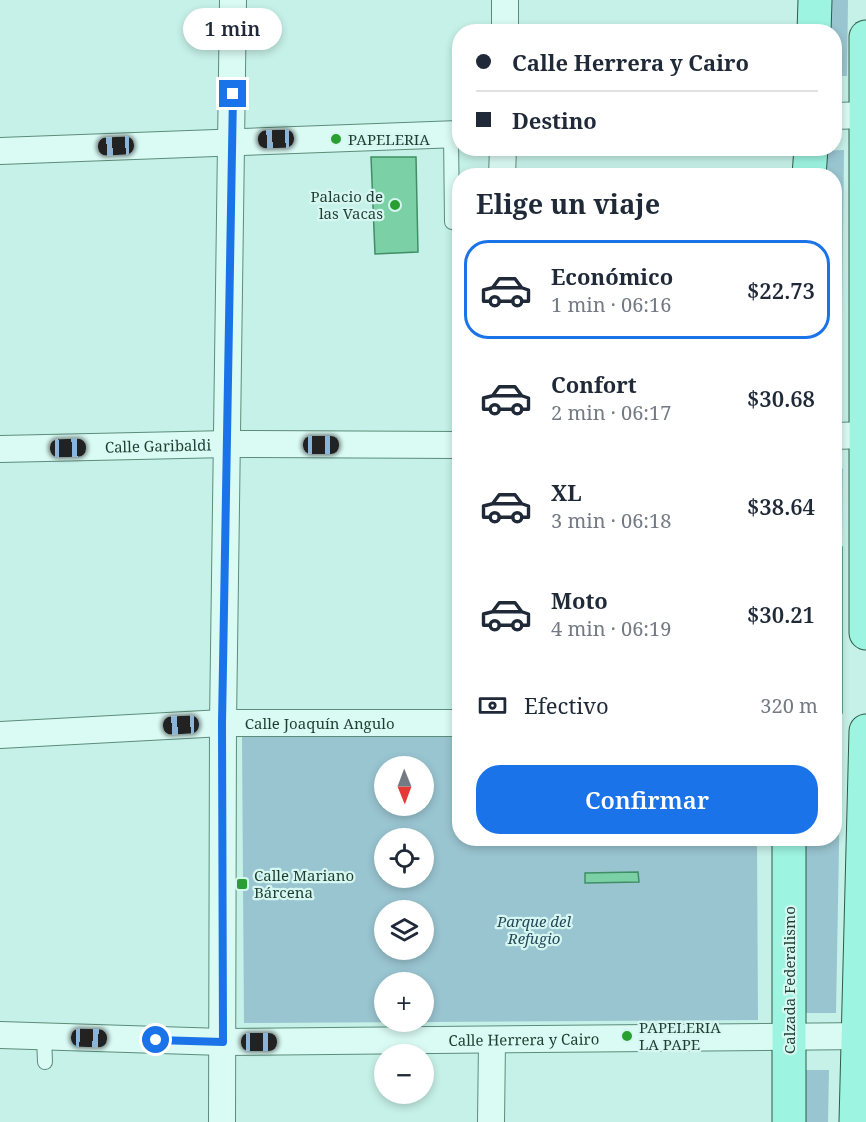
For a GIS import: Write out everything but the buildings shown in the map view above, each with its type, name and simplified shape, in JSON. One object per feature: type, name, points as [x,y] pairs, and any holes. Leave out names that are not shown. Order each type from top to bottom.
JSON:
[{"type":"main road","points":[[814,24],[815,0]]},
{"type":"main road","points":[[866,37],[855,116],[866,435],[866,633]]},
{"type":"main road","points":[[856,1122],[862,1036],[866,730]]},
{"type":"main road","name":"Calzada Federalismo","points":[[789,846],[789,1122]]},
{"type":"street","points":[[222,1122],[222,723],[233,0]]},
{"type":"street","points":[[505,0],[505,24]]},
{"type":"street","points":[[0,151],[232,140],[452,134]]},
{"type":"street","points":[[842,436],[866,435]]},
{"type":"street","name":"Calle Garibaldi","points":[[0,449],[228,444],[452,445]]},
{"type":"street","name":"Calle Joaquín Angulo","points":[[0,735],[222,723],[452,723]]},
{"type":"street","name":"Calle Herrera y Cairo","points":[[0,1035],[44,1049],[223,1042],[862,1036]]},
{"type":"street","points":[[491,1122],[492,1041]]},
{"type":"green space","points":[[823,0],[848,0],[847,76],[842,76],[842,24],[822,24]]},
{"type":"green space","points":[[842,150],[844,150],[842,321],[842,168],[817,168],[818,156],[842,156]]},
{"type":"green space","points":[[842,469],[843,469],[842,547]]},
{"type":"green space","name":"Parque del Refugio","points":[[452,736],[452,846],[757,846],[758,1020],[434,1022],[434,972],[374,972],[374,1022],[244,1023],[242,737]]},
{"type":"green space","points":[[801,846],[839,846],[836,1013],[800,1013]]},
{"type":"green space","points":[[801,1070],[829,1070],[828,1122],[800,1122]]},
{"type":"place","name":"PAPELERIA","points":[[336,139]]},
{"type":"place","name":"Palacio de las Vacas","points":[[395,205]]},
{"type":"place","name":"Calle Mariano Bárcena","points":[[242,884]]},
{"type":"place","name":"PAPELERIA LA PAPE","points":[[627,1036]]},
{"type":"route","points":[[156,1040],[223,1042],[222,723],[233,94]]}]
